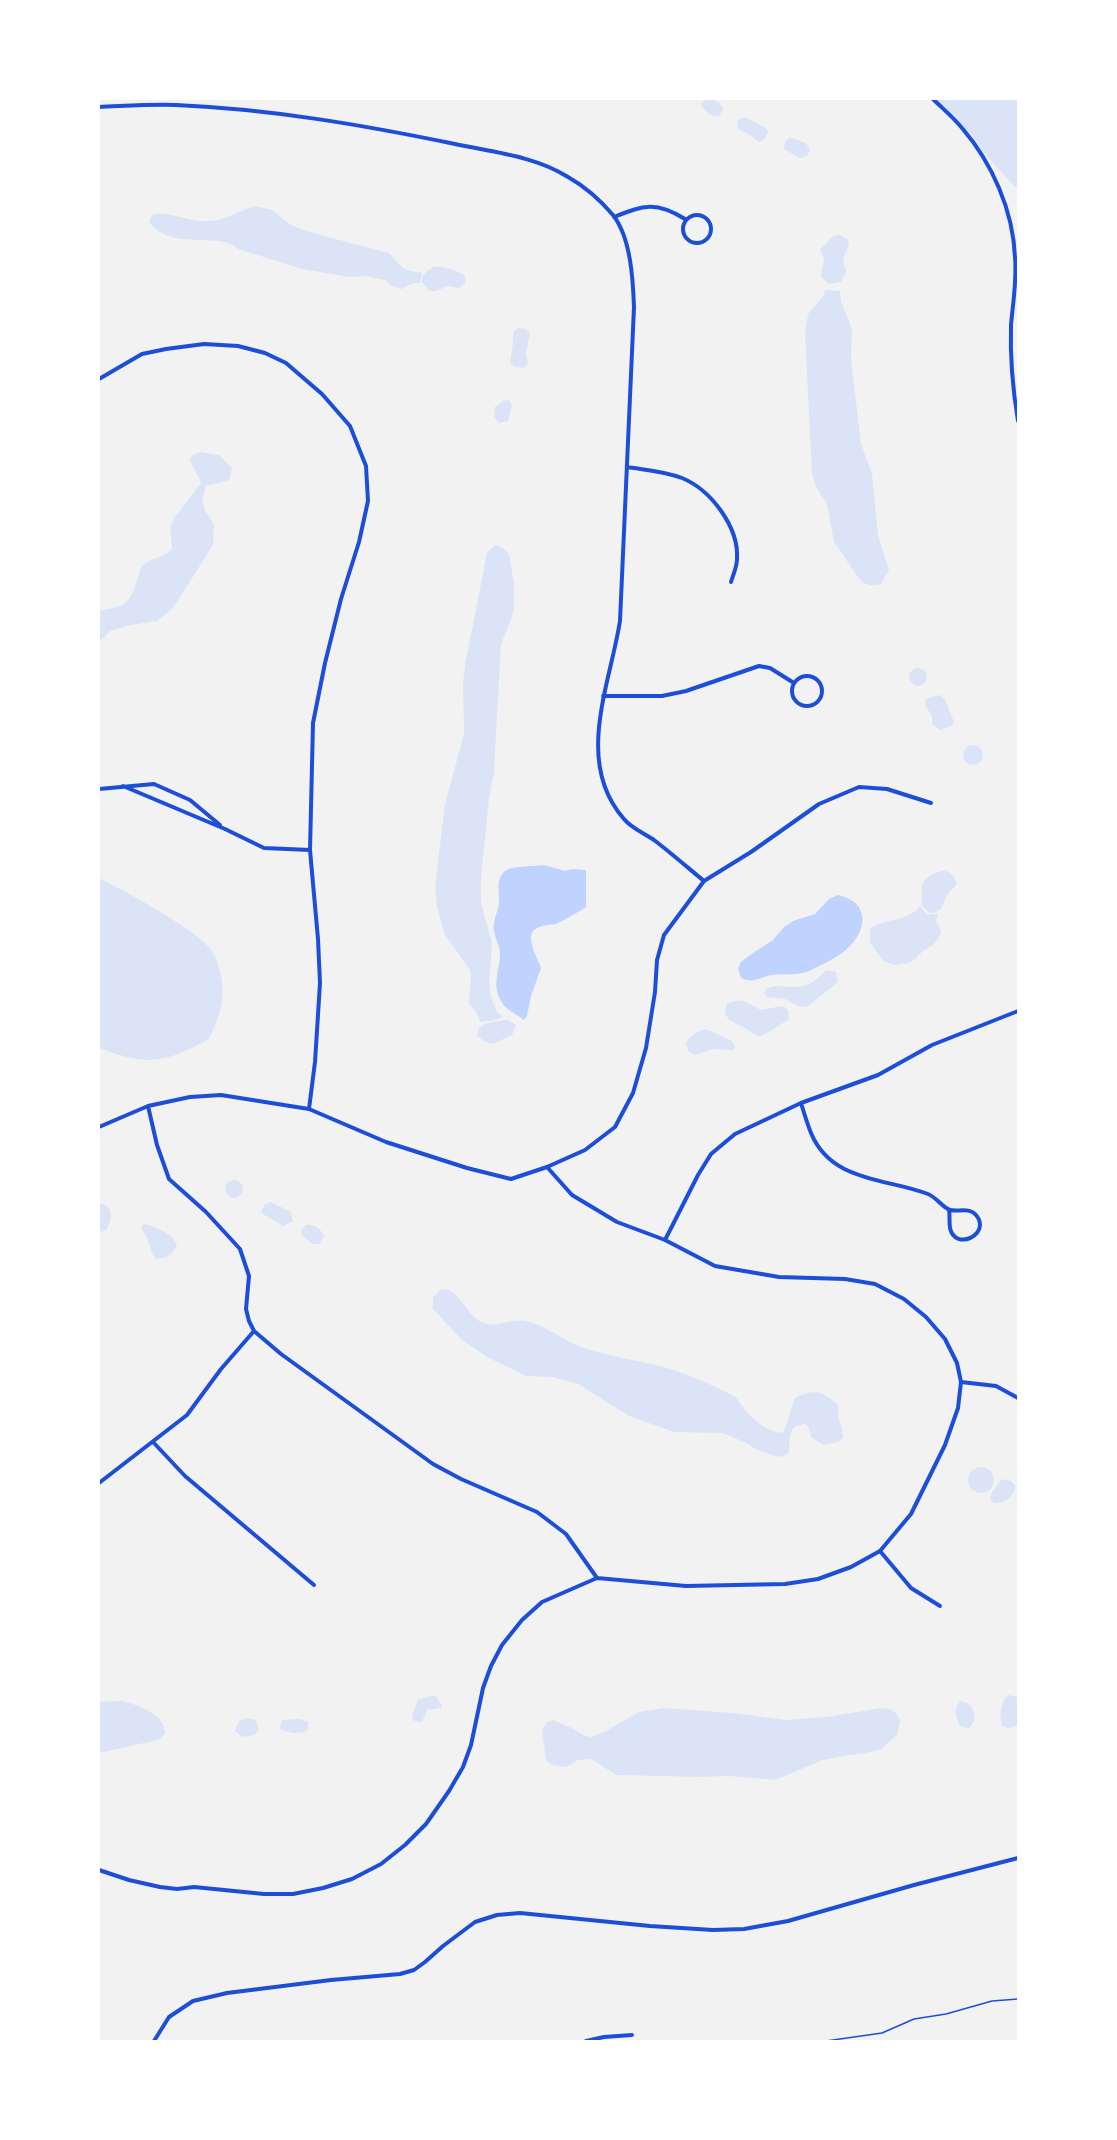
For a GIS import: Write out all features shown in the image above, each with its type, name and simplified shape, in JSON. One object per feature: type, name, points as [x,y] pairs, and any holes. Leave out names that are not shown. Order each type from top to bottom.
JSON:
[{"type":"street","points":[[933,99],[976,144],[1004,199],[1010,219],[1015,258],[1011,327],[1018,421]]},
{"type":"street","points":[[99,107],[174,105],[208,107],[332,121],[509,155],[544,165],[568,176],[588,191],[614,217],[633,273],[634,307],[620,621],[597,729],[600,769],[610,801],[625,821],[652,839],[704,881]]},
{"type":"street","points":[[614,217],[638,208],[657,206],[673,211],[686,219]]},
{"type":"street","points":[[699,214],[706,218],[711,231],[708,238],[694,243],[687,240],[682,226],[686,219],[699,214]]},
{"type":"street","points":[[99,379],[142,354],[204,344],[238,346],[265,353],[286,363],[322,394],[350,426],[366,465],[368,501],[359,542],[341,599],[325,663],[313,723],[310,850],[320,983],[315,1062],[309,1109]]},
{"type":"street","points":[[627,467],[659,472],[683,479],[702,490],[716,505],[726,520],[737,550],[737,562],[731,582]]},
{"type":"street","points":[[603,696],[662,696],[686,691],[759,666],[770,668],[794,683]]},
{"type":"street","points":[[806,675],[819,681],[822,688],[818,702],[804,706],[797,703],[791,690],[794,683],[806,675]]},
{"type":"street","points":[[99,789],[154,784],[190,800],[225,829]]},
{"type":"street","points":[[123,786],[264,848],[310,850]]},
{"type":"street","points":[[99,1127],[148,1106],[190,1097],[221,1095],[309,1109],[386,1142],[512,1179],[547,1167],[585,1150],[615,1127],[633,1093],[646,1048],[655,992],[657,960],[664,935],[704,881],[751,852],[819,804],[859,787],[887,789],[931,803]]},
{"type":"street","points":[[665,1240],[711,1154],[735,1134],[801,1103],[878,1075],[932,1044],[1018,1011]]},
{"type":"street","points":[[801,1103],[812,1135],[828,1159],[844,1170],[930,1195],[949,1210],[969,1210],[976,1214],[980,1221],[980,1229],[976,1236],[969,1240],[961,1240],[954,1236],[950,1229],[949,1210]]},
{"type":"street","points":[[148,1106],[157,1145],[169,1179],[206,1212],[240,1249],[249,1276],[246,1309],[254,1331],[281,1354],[433,1464],[461,1479],[537,1512],[566,1534],[597,1578]]},
{"type":"street","points":[[99,1869],[129,1880],[160,1887],[177,1889],[194,1887],[264,1894],[293,1894],[352,1879],[381,1864],[405,1845],[426,1824],[449,1791],[463,1767],[471,1745],[483,1688],[491,1666],[502,1645],[522,1620],[542,1602],[597,1578],[686,1586],[785,1584],[818,1579],[851,1567],[880,1551],[911,1514],[932,1474],[958,1408],[961,1382],[957,1363],[945,1339],[926,1317],[904,1299],[875,1284],[845,1279],[779,1277],[715,1266],[665,1240],[617,1222],[572,1195],[547,1167]]},
{"type":"street","points":[[99,1483],[187,1415],[221,1369],[254,1331]]},
{"type":"street","points":[[961,1382],[996,1386],[1018,1398]]},
{"type":"street","points":[[153,1442],[185,1476],[314,1585]]},
{"type":"street","points":[[880,1551],[911,1588],[940,1606]]},
{"type":"street","points":[[154,2041],[169,2017],[193,2001],[227,1993],[400,1974],[414,1970],[475,1922],[497,1915],[520,1913],[650,1926],[713,1930],[744,1929],[788,1921],[1018,1858]]},
{"type":"street","points":[[586,2041],[632,2035]]},
{"type":"path","points":[[826,2041],[882,2033],[914,2019],[946,2014],[992,2001],[1018,1999]]},
{"type":"shaded area","points":[[705,99],[721,104],[723,110],[719,116],[704,109],[701,104]]},
{"type":"shaded area","points":[[934,99],[1018,99],[1018,190]]},
{"type":"shaded area","points":[[745,117],[766,128],[768,132],[765,139],[759,142],[738,129],[738,120]]},
{"type":"shaded area","points":[[790,137],[806,143],[810,150],[807,156],[800,158],[784,149],[785,142]]},
{"type":"shaded area","points":[[254,206],[272,210],[291,225],[309,232],[389,253],[403,268],[422,273],[420,283],[413,283],[402,289],[392,286],[385,280],[302,269],[220,241],[170,236],[158,231],[149,222],[152,215],[157,214],[211,221]]},
{"type":"shaded area","points":[[840,235],[848,240],[849,245],[843,259],[846,272],[841,282],[829,284],[821,277],[824,259],[820,250],[833,236]]},
{"type":"shaded area","points":[[433,267],[458,272],[465,276],[465,283],[459,288],[448,286],[429,291],[422,279],[425,273]]},
{"type":"shaded area","points":[[825,290],[840,291],[841,302],[852,329],[851,358],[861,444],[872,474],[878,535],[889,570],[881,584],[878,585],[860,580],[834,542],[827,504],[816,487],[812,473],[805,334],[808,314],[824,295]]},
{"type":"shaded area","points":[[518,328],[530,333],[526,353],[528,363],[524,368],[515,367],[510,362],[513,332]]},
{"type":"shaded area","points":[[509,400],[512,405],[508,421],[499,423],[494,417],[495,407]]},
{"type":"shaded area","points":[[201,452],[219,455],[232,468],[229,480],[206,486],[202,501],[214,525],[213,545],[171,610],[157,621],[110,631],[99,642],[99,611],[115,608],[125,603],[132,594],[143,565],[172,549],[170,527],[201,483],[190,458]]},
{"type":"shaded area","points":[[495,545],[503,548],[509,554],[514,584],[514,609],[501,644],[494,772],[481,878],[481,902],[492,944],[489,981],[491,997],[497,1012],[503,1017],[480,1022],[469,1003],[470,970],[444,933],[435,887],[445,804],[464,734],[465,665],[487,553]]},
{"type":"shaded area","points":[[918,668],[924,671],[927,677],[924,683],[918,686],[912,683],[909,677],[912,671]]},
{"type":"shaded area","points":[[940,695],[945,699],[954,722],[951,726],[940,730],[933,725],[925,702],[926,699]]},
{"type":"shaded area","points":[[973,745],[980,748],[983,755],[980,762],[973,765],[966,762],[963,755],[966,748]]},
{"type":"shaded area","points":[[942,871],[952,875],[956,885],[947,895],[939,910],[930,913],[923,907],[923,884],[929,877]]},
{"type":"shaded area","points":[[99,878],[193,933],[212,951],[221,974],[222,996],[218,1017],[209,1039],[167,1058],[155,1060],[130,1058],[99,1048]]},
{"type":"shaded area","points":[[920,906],[926,914],[938,914],[936,921],[941,931],[940,936],[934,944],[909,963],[894,965],[883,961],[870,942],[870,930],[879,924],[907,916]]},
{"type":"shaded area","points":[[827,970],[836,972],[838,982],[807,1007],[798,1006],[785,999],[767,997],[764,993],[767,988],[772,987],[806,985]]},
{"type":"shaded area","points":[[742,1000],[761,1010],[782,1006],[788,1010],[789,1019],[760,1036],[756,1035],[731,1021],[726,1015],[728,1003]]},
{"type":"shaded area","points":[[504,1020],[516,1025],[512,1035],[493,1044],[477,1036],[483,1025]]},
{"type":"shaded area","points":[[706,1029],[732,1041],[735,1046],[734,1050],[712,1049],[696,1055],[689,1052],[687,1040]]},
{"type":"shaded area","points":[[234,1180],[240,1183],[243,1189],[240,1195],[234,1198],[228,1195],[225,1189],[228,1183]]},
{"type":"shaded area","points":[[271,1202],[291,1212],[293,1221],[283,1226],[263,1214],[261,1211],[265,1204]]},
{"type":"shaded area","points":[[99,1203],[107,1206],[111,1216],[107,1229],[99,1233]]},
{"type":"shaded area","points":[[143,1224],[158,1228],[172,1237],[177,1245],[174,1251],[166,1257],[156,1259],[141,1229]]},
{"type":"shaded area","points":[[306,1225],[314,1226],[324,1235],[320,1244],[313,1244],[302,1236],[301,1230]]},
{"type":"shaded area","points":[[441,1289],[453,1293],[476,1318],[486,1324],[526,1321],[584,1348],[660,1366],[704,1382],[735,1397],[755,1420],[779,1433],[785,1428],[795,1398],[813,1392],[823,1394],[839,1406],[838,1416],[843,1438],[838,1442],[823,1445],[811,1437],[806,1424],[800,1425],[795,1427],[791,1433],[789,1453],[779,1457],[757,1450],[723,1433],[674,1432],[629,1416],[578,1384],[552,1377],[526,1376],[487,1357],[462,1340],[433,1309],[433,1297]]},
{"type":"shaded area","points":[[981,1467],[990,1471],[994,1480],[990,1489],[981,1493],[972,1489],[968,1480],[972,1471]]},
{"type":"shaded area","points":[[1002,1479],[1011,1481],[1015,1485],[1014,1493],[1002,1502],[994,1503],[990,1499],[992,1492]]},
{"type":"shaded area","points":[[1009,1695],[1018,1697],[1018,1725],[1009,1728],[1002,1726],[1001,1713],[1002,1705]]},
{"type":"shaded area","points":[[436,1696],[442,1705],[441,1708],[427,1710],[422,1722],[414,1721],[412,1715],[418,1700]]},
{"type":"shaded area","points":[[122,1701],[143,1708],[156,1716],[164,1727],[165,1734],[158,1740],[99,1753],[99,1702]]},
{"type":"shaded area","points":[[960,1701],[970,1705],[974,1714],[974,1722],[969,1728],[959,1725],[955,1710]]},
{"type":"shaded area","points":[[663,1708],[733,1713],[786,1720],[827,1717],[881,1708],[890,1709],[897,1714],[900,1721],[897,1735],[881,1749],[823,1760],[775,1780],[729,1776],[616,1775],[591,1759],[578,1760],[566,1767],[552,1765],[546,1760],[542,1730],[547,1722],[553,1720],[591,1737],[639,1712]]},
{"type":"shaded area","points":[[247,1718],[256,1720],[259,1729],[255,1735],[242,1737],[235,1731],[239,1721]]},
{"type":"shaded area","points":[[300,1719],[308,1722],[308,1729],[305,1732],[293,1733],[281,1730],[282,1720]]},
{"type":"water","points":[[544,865],[565,871],[586,870],[586,907],[556,924],[536,928],[533,931],[531,940],[541,968],[524,1020],[504,1006],[498,993],[497,976],[500,953],[494,920],[499,903],[501,875],[516,867]]},
{"type":"water","points":[[838,895],[857,905],[862,921],[857,938],[842,953],[804,973],[772,975],[753,980],[741,978],[738,968],[741,962],[773,940],[784,927],[793,921],[815,914],[829,899]]}]
